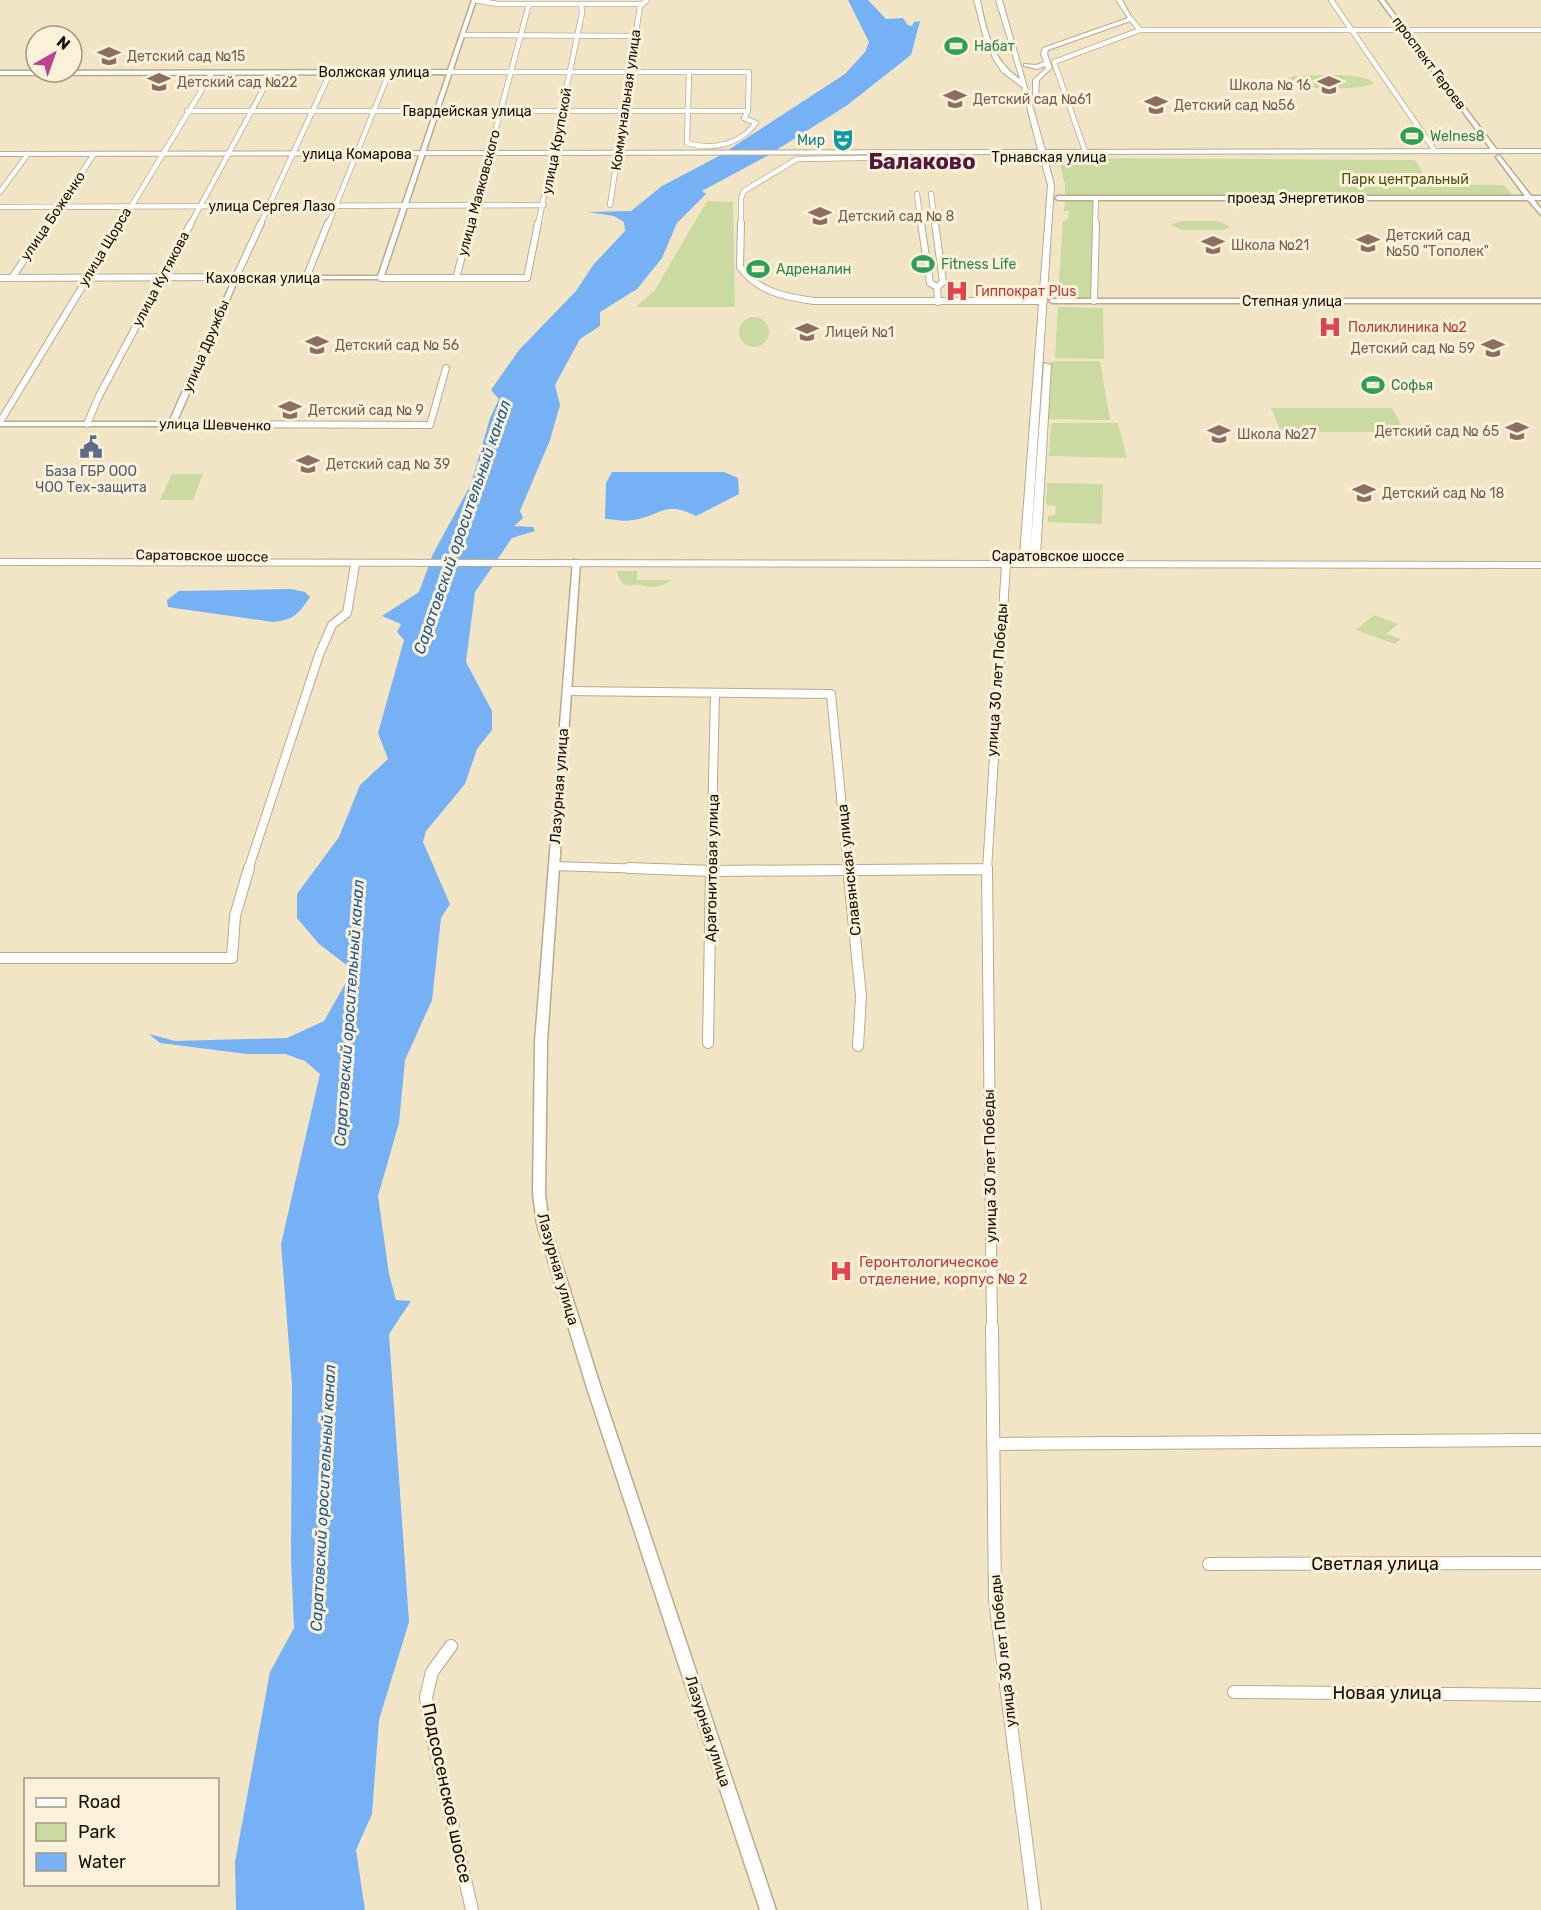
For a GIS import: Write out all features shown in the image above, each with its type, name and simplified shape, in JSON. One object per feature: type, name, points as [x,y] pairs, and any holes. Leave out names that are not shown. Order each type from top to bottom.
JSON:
[{"type":"main road","points":[[977,0],[985,37],[1005,72],[1024,86]]},
{"type":"main road","points":[[999,0],[1035,96],[1054,198],[1030,559]]},
{"type":"main road","points":[[1006,0],[1007,20]]},
{"type":"main road","points":[[1035,96],[1036,80],[1047,71],[1044,51],[1048,47],[1131,19],[1119,0]]},
{"type":"main road","points":[[1000,63],[1009,67],[1023,65],[1037,67],[1047,63]]},
{"type":"main road","points":[[1023,65],[1024,86],[1047,154]]},
{"type":"main road","name":"Трнавская улица","points":[[797,153],[860,156],[890,154],[921,157],[1085,151],[1119,154]]},
{"type":"main road","name":"Трнавская улица","points":[[1418,154],[1435,151],[1541,157]]},
{"type":"main road","name":"Трнавская улица","points":[[797,153],[1497,154],[1541,151]]},
{"type":"main road","name":"улица Комарова","points":[[0,154],[797,153]]},
{"type":"main road","name":"Саратовское шоссе","points":[[0,555],[244,556],[405,564]]},
{"type":"main road","name":"Саратовское шоссе","points":[[1296,560],[1541,555]]},
{"type":"main road","points":[[234,563],[244,561],[244,556]]},
{"type":"main road","name":"Саратовское шоссе","points":[[639,561],[699,556],[1296,560],[1541,565]]},
{"type":"main road","name":"Саратовское шоссе","points":[[0,562],[355,565],[639,561],[1006,564],[1030,559]]},
{"type":"street","points":[[381,278],[407,206],[474,0],[498,4],[645,2]]},
{"type":"street","points":[[1331,0],[1435,151]]},
{"type":"street","name":"проспект Героев","points":[[1381,0],[1541,213]]},
{"type":"street","name":"Коммунальная улица","points":[[610,205],[640,6],[645,2]]},
{"type":"street","name":"улица Маяковского","points":[[456,278],[481,178],[491,154],[529,4]]},
{"type":"street","name":"улица Крупской","points":[[527,278],[571,72],[582,13],[581,4]]},
{"type":"street","points":[[1131,19],[1140,30]]},
{"type":"street","points":[[1085,151],[1054,62],[1140,30],[1541,30]]},
{"type":"street","points":[[463,35],[635,36]]},
{"type":"street","points":[[689,72],[687,143],[694,146],[725,143],[742,138],[756,123],[744,118],[748,111]]},
{"type":"street","name":"Волжская улица","points":[[0,73],[749,72],[748,111]]},
{"type":"street","name":"улица Щорса","points":[[0,423],[129,206],[212,73]]},
{"type":"street","name":"улица Кутякова","points":[[87,424],[99,396],[161,278],[272,73]]},
{"type":"street","name":"улица Дружбы","points":[[172,424],[330,73]]},
{"type":"street","points":[[306,278],[389,73]]},
{"type":"street","name":"Гвардейская улица","points":[[187,111],[748,111]]},
{"type":"street","points":[[0,192],[28,154]]},
{"type":"street","name":"улица Боженко","points":[[12,278],[94,154]]},
{"type":"street","points":[[921,157],[860,156],[797,159],[744,191],[741,198],[740,267],[744,275],[754,284],[770,292],[795,299],[846,303],[1048,301]]},
{"type":"street","points":[[916,194],[930,283],[937,287]]},
{"type":"street","points":[[932,194],[944,282],[937,287]]},
{"type":"street","name":"проезд Энергетиков","points":[[1054,198],[1541,198]]},
{"type":"street","points":[[1094,301],[1096,198]]},
{"type":"street","name":"улица Сергея Лазо","points":[[0,207],[544,205]]},
{"type":"street","name":"Каховская улица","points":[[0,278],[527,278]]},
{"type":"street","points":[[937,287],[938,302]]},
{"type":"street","name":"Степная улица","points":[[1048,301],[1541,301]]},
{"type":"street","name":"улица Шевченко","points":[[0,423],[430,425],[446,368]]},
{"type":"street","name":"Лазурная улица","points":[[576,562],[541,1042],[539,1194],[543,1224],[580,1345],[768,1910]]},
{"type":"street","name":"улица 30 лет Победы","points":[[1006,564],[998,660],[987,869],[995,1600],[1035,1910]]},
{"type":"street","points":[[0,958],[232,958],[236,916],[243,886],[319,655],[332,625],[347,613],[355,565]]},
{"type":"street","points":[[567,691],[716,693]]},
{"type":"street","name":"Славянская улица","points":[[716,693],[831,694],[861,996],[858,1046]]},
{"type":"street","name":"Арагонитовая улица","points":[[708,1043],[716,693]]},
{"type":"street","points":[[553,866],[712,871],[987,869]]},
{"type":"street","points":[[993,1444],[1541,1440]]},
{"type":"street","name":"Светлая улица","points":[[1209,1564],[1541,1563]]},
{"type":"street","name":"Подсосенское шоссе","points":[[451,1646],[432,1672],[426,1697],[432,1735],[472,1910]]},
{"type":"street","name":"Новая улица","points":[[1234,1692],[1541,1695]]},
{"type":"green space","points":[[1293,76],[1348,76],[1368,79],[1374,83],[1367,86],[1328,88],[1299,86],[1282,81]]},
{"type":"green space","name":"Парк центральный","points":[[1064,158],[1415,160],[1430,184],[1504,185],[1514,197],[1071,197],[1065,195],[1065,184],[1059,161]]},
{"type":"green space","points":[[1093,200],[1094,205],[1091,299],[1058,296],[1063,221],[1068,219],[1069,211],[1064,211],[1065,201]]},
{"type":"green space","points":[[707,201],[733,202],[735,307],[636,307],[655,290]]},
{"type":"green space","points":[[1180,221],[1219,221],[1230,227],[1224,230],[1183,230],[1171,225]]},
{"type":"green space","points":[[1058,307],[1103,308],[1104,359],[1055,358]]},
{"type":"green space","points":[[754,317],[765,321],[769,332],[765,343],[754,347],[743,343],[739,332],[743,321]]},
{"type":"green space","points":[[1100,361],[1110,420],[1047,419],[1051,362]]},
{"type":"green space","points":[[1271,408],[1392,408],[1405,432],[1281,432]]},
{"type":"green space","points":[[1051,423],[1118,423],[1127,458],[1049,456]]},
{"type":"green space","points":[[172,474],[203,474],[193,500],[160,500]]},
{"type":"green space","points":[[1047,483],[1103,484],[1102,524],[1048,522],[1048,516],[1055,515],[1056,506],[1046,505]]},
{"type":"green space","points":[[617,571],[637,571],[637,580],[672,580],[656,587],[638,584],[628,586],[619,578]]},
{"type":"green space","points":[[1374,615],[1398,624],[1386,634],[1401,639],[1395,644],[1356,630]]},
{"type":"water","name":"Саратовский оросительный канал","points":[[848,0],[868,0],[886,19],[903,18],[908,25],[912,26],[914,22],[920,21],[911,55],[846,106],[767,156],[702,191],[706,194],[677,223],[662,258],[637,289],[600,312],[600,326],[580,339],[555,385],[560,405],[550,440],[520,511],[523,518],[514,526],[533,527],[535,531],[512,538],[475,592],[466,662],[492,711],[492,730],[477,749],[465,784],[426,831],[423,842],[450,904],[441,918],[432,1000],[405,1060],[399,1123],[378,1196],[389,1274],[396,1300],[411,1301],[389,1334],[409,1622],[379,1720],[372,1814],[356,1850],[365,1910],[236,1910],[235,1862],[270,1672],[294,1628],[291,1560],[292,1384],[281,1244],[320,1074],[305,1061],[285,1054],[247,1054],[160,1043],[149,1034],[175,1041],[287,1038],[324,1021],[353,970],[319,944],[297,918],[297,894],[339,837],[360,785],[388,759],[378,733],[404,640],[397,632],[401,624],[382,616],[419,592],[433,554],[471,484],[490,418],[499,399],[491,390],[519,350],[576,291],[594,264],[625,231],[624,222],[614,216],[588,212],[631,211],[662,186],[719,156],[845,74],[865,52],[869,42]]},
{"type":"water","points":[[612,472],[724,472],[738,478],[739,494],[696,516],[685,511],[669,509],[630,521],[605,519],[606,483]]},
{"type":"water","points":[[291,589],[305,592],[310,597],[295,615],[286,620],[273,622],[168,607],[167,600],[179,591]]},
{"type":"place","name":"Набат","points":[[956,46]]},
{"type":"place","name":"Детский сад №15","points":[[109,56]]},
{"type":"place","name":"Детский сад №22","points":[[159,82]]},
{"type":"place","name":"Школа № 16","points":[[1329,85]]},
{"type":"place","name":"Детский сад №61","points":[[955,99]]},
{"type":"place","name":"Детский сад №56","points":[[1156,105]]},
{"type":"place","name":"Welnes8","points":[[1412,136]]},
{"type":"place","name":"Мир","points":[[843,140]]},
{"type":"place","name":"Детский сад № 8","points":[[820,216]]},
{"type":"place","name":"Детский сад №50 \"Тополек\"","points":[[1368,243]]},
{"type":"place","name":"Школа №21","points":[[1213,245]]},
{"type":"place","name":"Fitness Life","points":[[923,264]]},
{"type":"place","name":"Адреналин","points":[[758,269]]},
{"type":"place","name":"Гиппократ Plus","points":[[957,291]]},
{"type":"place","name":"Поликлиника №2","points":[[1330,327]]},
{"type":"place","name":"Лицей №1","points":[[807,332]]},
{"type":"place","name":"Детский сад № 56","points":[[317,345]]},
{"type":"place","name":"Детский сад № 59","points":[[1493,348]]},
{"type":"place","name":"Софья","points":[[1373,385]]},
{"type":"place","name":"Детский сад № 9","points":[[290,410]]},
{"type":"place","name":"Детский сад № 65","points":[[1517,431]]},
{"type":"place","name":"Школа №27","points":[[1219,434]]},
{"type":"place","name":"База ГБР ООО ЧОО Тех-защита","points":[[91,447]]},
{"type":"place","name":"Детский сад № 39","points":[[308,464]]},
{"type":"place","name":"Детский сад № 18","points":[[1364,493]]},
{"type":"place","name":"Геронтологическое отделение, корпус № 2","points":[[841,1271]]},
{"type":"district","name":"Балаково","points":[[922,161]]}]
